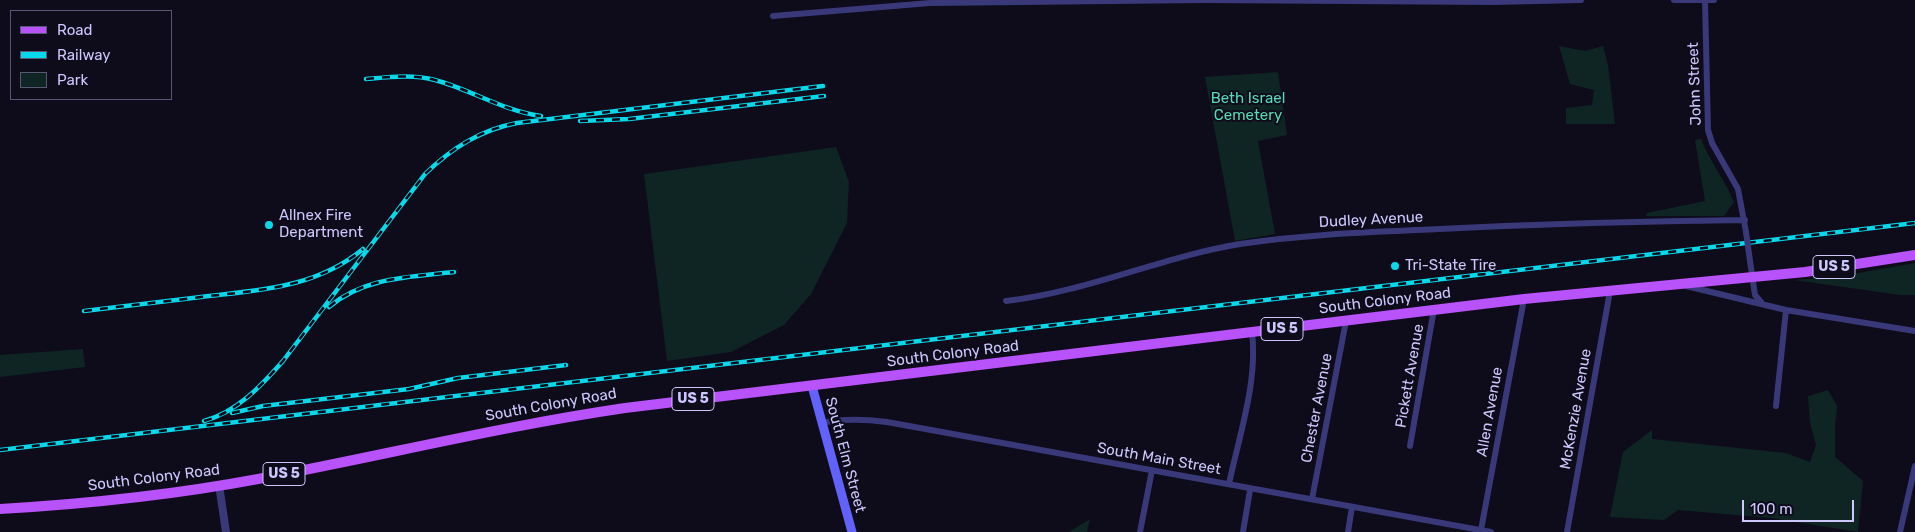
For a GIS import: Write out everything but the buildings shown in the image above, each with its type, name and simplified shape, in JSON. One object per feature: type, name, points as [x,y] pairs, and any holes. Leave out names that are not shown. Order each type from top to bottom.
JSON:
[{"type":"main road","name":"South Colony Road","points":[[0,509],[114,500],[282,475],[557,418],[632,407],[1434,309],[1752,278],[1915,255]]},
{"type":"main road","name":"South Elm Street","points":[[812,386],[852,532]]},
{"type":"street","points":[[773,16],[930,3],[1204,0],[1493,2],[1581,0]]},
{"type":"street","points":[[1674,0],[1714,0]]},
{"type":"street","name":"John Street","points":[[1705,0],[1708,130],[1712,143],[1738,189],[1745,220],[1755,295],[1761,302]]},
{"type":"street","name":"Dudley Avenue","points":[[1006,301],[1067,290],[1211,249],[1277,239],[1550,223],[1745,220]]},
{"type":"street","points":[[1682,285],[1751,302],[1761,302],[1786,310],[1915,331]]},
{"type":"street","name":"McKenzie Avenue","points":[[1567,532],[1610,291]]},
{"type":"street","name":"Allen Avenue","points":[[1481,530],[1524,299]]},
{"type":"street","name":"Pickett Avenue","points":[[1410,446],[1434,309]]},
{"type":"street","points":[[1776,406],[1786,310]]},
{"type":"street","name":"Chester Avenue","points":[[1312,499],[1346,320]]},
{"type":"street","points":[[1229,484],[1250,384],[1252,332]]},
{"type":"street","name":"South Main Street","points":[[821,422],[861,419],[887,422],[1229,484],[1250,490],[1312,499],[1491,532]]},
{"type":"street","points":[[1900,532],[1913,484],[1915,466]]},
{"type":"street","points":[[1140,532],[1152,470]]},
{"type":"street","points":[[219,485],[226,532]]},
{"type":"street","points":[[1243,532],[1250,490]]},
{"type":"street","points":[[1348,532],[1352,507]]},
{"type":"green space","points":[[1559,46],[1585,51],[1603,46],[1608,65],[1615,124],[1566,124],[1566,108],[1592,105],[1594,90],[1570,84]]},
{"type":"green space","name":"Beth Israel Cemetery","points":[[1278,72],[1287,135],[1258,141],[1275,234],[1235,241],[1205,77]]},
{"type":"green space","points":[[1701,139],[1734,202],[1724,216],[1646,216],[1647,213],[1705,201],[1695,140]]},
{"type":"green space","points":[[836,147],[849,182],[847,223],[811,294],[784,325],[731,352],[667,361],[644,174]]},
{"type":"green space","points":[[1915,263],[1915,295],[1900,295],[1794,280],[1836,277]]},
{"type":"green space","points":[[83,349],[85,367],[0,377],[0,355]]},
{"type":"green space","points":[[1828,390],[1837,406],[1835,457],[1863,481],[1858,532],[1771,518],[1678,510],[1664,520],[1610,517],[1623,452],[1652,430],[1652,439],[1786,453],[1810,462],[1816,445],[1810,423],[1808,396]]},
{"type":"green space","points":[[1090,519],[1087,532],[1069,532]]},
{"type":"railway","points":[[366,79],[401,76],[427,78],[449,84],[514,110],[541,116]]},
{"type":"railway","points":[[204,421],[238,405],[266,380],[283,361],[425,174],[467,141],[491,130],[517,123],[823,86]]},
{"type":"railway","points":[[580,121],[629,119],[824,96]]},
{"type":"railway","points":[[0,450],[1915,223]]},
{"type":"railway","points":[[84,311],[245,292],[286,285],[326,272],[345,262],[363,249]]},
{"type":"railway","points":[[329,307],[343,297],[372,284],[404,277],[454,272]]},
{"type":"railway","points":[[232,413],[263,406],[409,389],[458,378],[566,365]]},
{"type":"place","name":"Allnex Fire Department","points":[[269,225]]},
{"type":"place","name":"Tri-State Tire","points":[[1395,266]]}]
